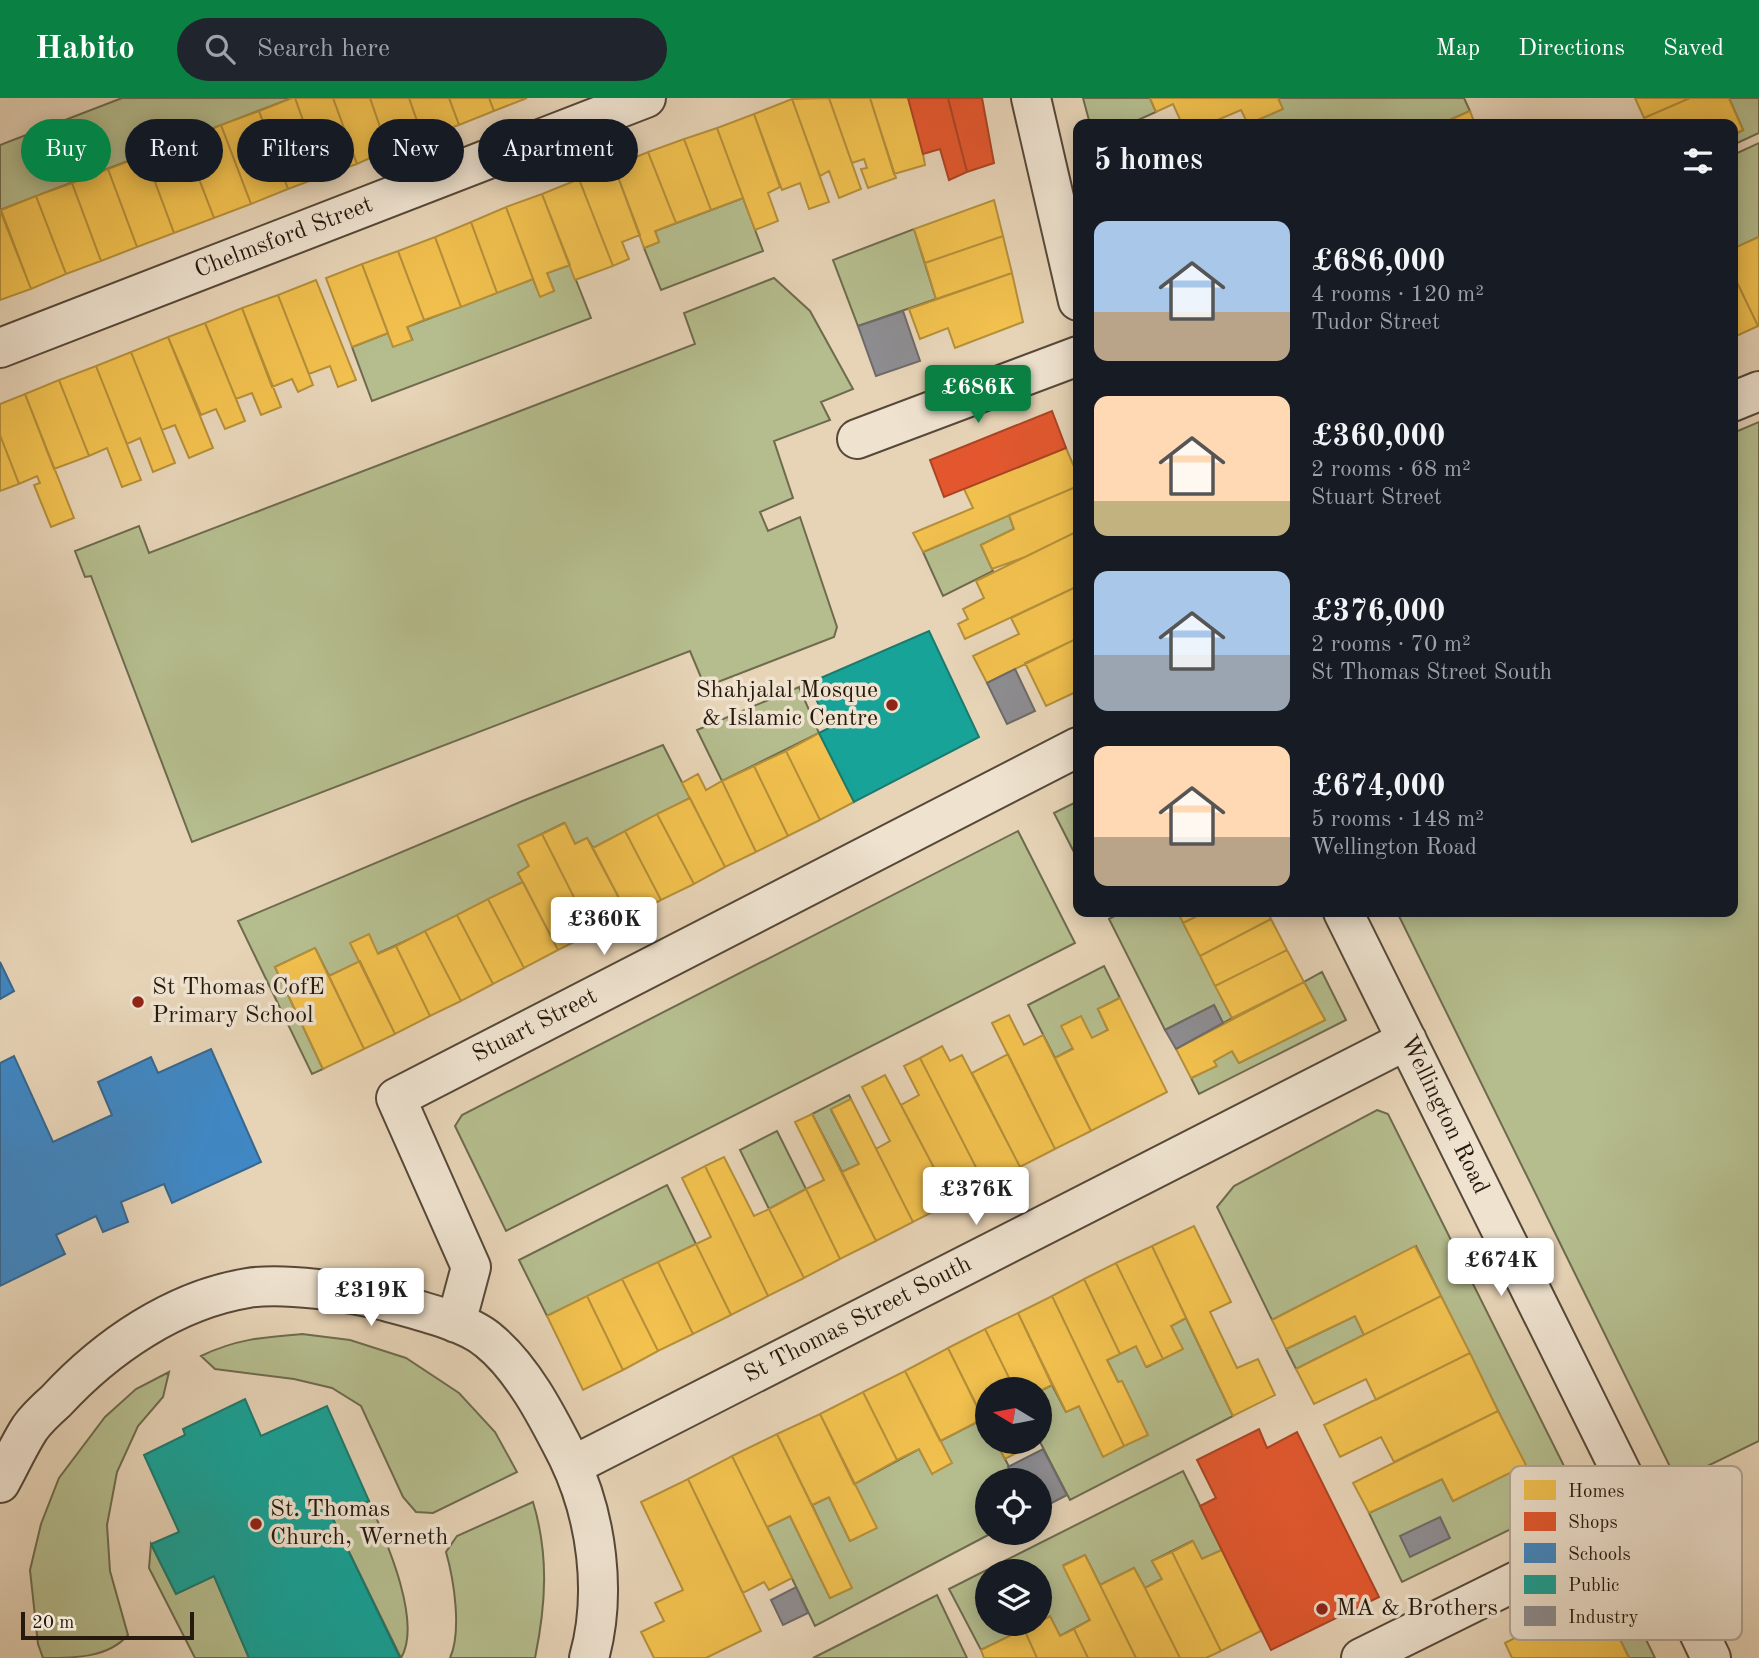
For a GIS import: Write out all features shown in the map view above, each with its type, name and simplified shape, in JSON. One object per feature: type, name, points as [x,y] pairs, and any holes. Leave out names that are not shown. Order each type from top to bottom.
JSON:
[{"type":"street","name":"Chelmsford Street","points":[[0,348],[646,98]]},
{"type":"street","points":[[1031,98],[1069,227],[1073,260]]},
{"type":"street","points":[[858,439],[1073,358]]},
{"type":"street","points":[[1738,400],[1759,391]]},
{"type":"street","name":"Stuart Street","points":[[456,1323],[471,1267],[396,1098],[1073,750]]},
{"type":"street","name":"Wellington Road","points":[[1346,917],[1618,1466]]},
{"type":"street","name":"St Thomas Street South","points":[[572,1465],[1407,1040]]},
{"type":"street","points":[[0,1483],[31,1427],[82,1373],[144,1328],[195,1302],[250,1287],[304,1288],[370,1298],[456,1323],[487,1339],[509,1362],[546,1413],[572,1465],[585,1499],[598,1592],[589,1658]]},
{"type":"street","points":[[1360,1658],[1510,1584]]},
{"type":"street","name":"Wellington Road","points":[[1702,1640],[1711,1658]]},
{"type":"green space","points":[[122,98],[292,98],[223,124],[223,119],[125,119],[125,162],[111,167],[111,119],[67,119]]},
{"type":"green space","points":[[1083,98],[1150,98],[1156,112],[1140,119],[1089,119]]},
{"type":"green space","points":[[1278,98],[1464,98],[1470,111],[1452,119],[1259,119],[1282,109]]},
{"type":"green space","points":[[1729,98],[1759,98],[1759,133],[1738,143],[1738,132],[1743,130]]},
{"type":"green space","points":[[21,137],[21,182],[73,182],[0,210],[0,145]]},
{"type":"green space","points":[[1759,143],[1759,237],[1738,247],[1738,153]]},
{"type":"green space","points":[[743,198],[763,251],[661,290],[644,248],[659,242],[655,231]]},
{"type":"green space","points":[[914,229],[936,299],[858,326],[833,260]]},
{"type":"green space","points":[[570,265],[591,318],[372,401],[352,347],[388,333],[412,339],[407,327],[533,279],[540,296],[554,291],[547,273]]},
{"type":"green space","points":[[774,278],[810,311],[853,389],[821,402],[830,420],[774,441],[793,498],[760,512],[768,531],[800,517],[837,627],[834,637],[705,687],[690,651],[192,842],[91,576],[85,577],[75,551],[139,526],[149,553],[695,344],[684,313]]},
{"type":"green space","points":[[1759,422],[1759,1441],[1708,1466],[1670,1466],[1399,917],[1738,917],[1738,431]]},
{"type":"green space","points":[[1009,515],[1014,529],[981,545],[993,571],[943,596],[923,552]]},
{"type":"green space","points":[[799,687],[819,733],[722,781],[697,730]]},
{"type":"green space","points":[[663,745],[690,798],[593,848],[587,838],[575,844],[564,823],[519,845],[529,866],[518,873],[523,882],[425,932],[329,976],[315,948],[275,967],[323,1069],[312,1074],[238,921]]},
{"type":"green space","points":[[1073,804],[1073,850],[1054,813]]},
{"type":"green space","points":[[1018,831],[1075,943],[506,1231],[455,1126],[462,1115]]},
{"type":"green space","points":[[1181,917],[1232,1018],[1223,1023],[1214,1005],[1165,1030],[1109,919]]},
{"type":"green space","points":[[1104,966],[1120,998],[1098,1009],[1108,1030],[1055,1058],[1028,1005]]},
{"type":"green space","points":[[1322,972],[1346,1020],[1199,1094],[1191,1078],[1216,1066],[1214,1061],[1232,1051],[1239,1063],[1325,1020],[1304,982]]},
{"type":"green space","points":[[849,1095],[851,1099],[831,1110],[859,1164],[842,1172],[812,1114]]},
{"type":"green space","points":[[1377,1110],[1388,1114],[1564,1466],[1523,1466],[1525,1465],[1416,1246],[1272,1320],[1217,1207],[1234,1186]]},
{"type":"green space","points":[[777,1131],[806,1189],[769,1209],[740,1150]]},
{"type":"green space","points":[[667,1185],[696,1244],[547,1316],[519,1260]]},
{"type":"green space","points":[[1355,1316],[1364,1335],[1296,1369],[1286,1349]]},
{"type":"green space","points":[[1186,1318],[1233,1416],[1070,1500],[1046,1454],[1052,1454],[1052,1385],[1066,1412],[1079,1406],[1103,1456],[1147,1435],[1122,1382],[1118,1382],[1107,1360],[1136,1346],[1147,1367],[1182,1349],[1171,1326]]},
{"type":"green space","points":[[302,1334],[350,1340],[406,1358],[459,1393],[495,1432],[517,1472],[433,1513],[416,1512],[403,1497],[361,1406],[332,1388],[294,1379],[215,1369],[201,1356],[238,1342]]},
{"type":"green space","points":[[169,1372],[163,1397],[138,1426],[117,1472],[107,1525],[110,1571],[128,1635],[111,1648],[90,1655],[43,1658],[38,1644],[30,1570],[41,1524],[59,1478],[105,1417],[136,1389]]},
{"type":"green space","points":[[975,1423],[975,1454],[1002,1454],[1010,1468],[975,1468],[975,1542],[815,1626],[767,1527],[790,1516],[830,1598],[851,1588],[812,1505],[829,1497],[850,1541],[876,1528],[854,1484],[919,1449],[932,1473],[940,1441]]},
{"type":"green space","points":[[1183,1471],[1222,1550],[1202,1559],[1192,1541],[1152,1561],[1162,1579],[1145,1588],[1134,1568],[1100,1585],[1085,1555],[1064,1565],[1090,1620],[1060,1636],[1052,1621],[1052,1559],[1008,1559],[1036,1545],[1052,1545],[1052,1537]]},
{"type":"green space","points":[[1510,1472],[1510,1530],[1402,1582],[1369,1513],[1442,1479],[1453,1501]]},
{"type":"green space","points":[[369,1501],[392,1557],[405,1602],[407,1642],[401,1658],[332,1517]]},
{"type":"green space","points":[[533,1502],[544,1560],[542,1618],[535,1658],[450,1658],[454,1647],[456,1620],[452,1577],[446,1552],[457,1536]]},
{"type":"green space","points":[[151,1544],[176,1594],[214,1576],[249,1658],[195,1658],[149,1568]]},
{"type":"green space","points":[[975,1576],[975,1636],[1010,1636],[981,1650],[949,1589]]},
{"type":"green space","points":[[937,1595],[967,1658],[813,1658],[819,1655]]},
{"type":"green space","points":[[1620,1640],[1646,1640],[1655,1658],[1629,1658]]},
{"type":"building: Homes","points":[[295,98],[303,119],[262,119],[259,111]]},
{"type":"building: Homes","points":[[295,98],[333,98],[341,119],[303,119]]},
{"type":"building: Homes","points":[[333,98],[370,98],[377,119],[368,119],[368,159],[357,164],[354,156],[354,119],[341,119]]},
{"type":"building: Homes","points":[[370,98],[409,98],[416,119],[377,119]]},
{"type":"building: Homes","points":[[409,98],[449,98],[457,119],[416,119]]},
{"type":"building: Homes","points":[[449,98],[489,98],[494,111],[464,123],[464,119],[457,119]]},
{"type":"building: Homes","points":[[489,98],[527,98],[494,111]]},
{"type":"building: Homes","points":[[829,98],[861,189],[839,198],[829,171],[820,176],[792,99]]},
{"type":"building: Homes","points":[[829,98],[870,98],[896,178],[868,188],[861,169],[867,168],[864,159],[852,163]]},
{"type":"building: Homes","points":[[870,98],[908,98],[925,165],[894,174]]},
{"type":"building: Homes","points":[[1150,98],[1278,98],[1283,109],[1260,119],[1246,119],[1241,110],[1220,119],[1180,119],[1173,104],[1156,112]]},
{"type":"building: Homes","points":[[1635,98],[1690,98],[1644,118]]},
{"type":"building: Homes","points":[[1690,98],[1729,98],[1743,130],[1738,132],[1738,119],[1644,118]]},
{"type":"building: Homes","points":[[792,99],[829,202],[809,209],[800,183],[782,190],[754,114]]},
{"type":"building: Homes","points":[[259,111],[262,119],[237,119]]},
{"type":"building: Homes","points":[[1470,111],[1473,119],[1452,119]]},
{"type":"building: Homes","points":[[754,114],[780,187],[768,193],[778,221],[755,230],[717,128]]},
{"type":"building: Homes","points":[[237,119],[237,167],[223,130],[223,124]]},
{"type":"building: Homes","points":[[717,128],[743,198],[711,210],[684,139]]},
{"type":"building: Homes","points":[[223,130],[237,167],[237,182],[243,182],[251,204],[214,218],[200,182],[223,182]]},
{"type":"building: Homes","points":[[684,139],[711,210],[676,223],[648,152]]},
{"type":"building: Homes","points":[[648,152],[676,223],[655,231],[659,242],[644,248],[620,182],[638,182],[638,156]]},
{"type":"building: Homes","points":[[125,163],[125,182],[155,182],[174,233],[137,247],[111,177],[111,168]]},
{"type":"building: Homes","points":[[111,177],[137,247],[101,261],[72,183],[111,182]]},
{"type":"building: Homes","points":[[155,182],[200,182],[214,218],[174,233]]},
{"type":"building: Homes","points":[[243,182],[285,182],[288,189],[251,204]]},
{"type":"building: Homes","points":[[285,182],[307,182],[288,189]]},
{"type":"building: Homes","points":[[572,182],[580,182],[613,266],[575,280],[542,194]]},
{"type":"building: Homes","points":[[580,182],[620,182],[640,235],[622,242],[629,259],[613,266]]},
{"type":"building: Homes","points":[[72,183],[101,261],[66,274],[36,196]]},
{"type":"building: Homes","points":[[542,194],[570,265],[547,273],[554,291],[540,297],[506,207]]},
{"type":"building: Homes","points":[[36,196],[66,274],[31,289],[1,210]]},
{"type":"building: Homes","points":[[994,200],[1003,236],[925,263],[914,229]]},
{"type":"building: Homes","points":[[506,207],[533,279],[497,293],[471,222]]},
{"type":"building: Homes","points":[[0,210],[31,289],[0,300]]},
{"type":"building: Homes","points":[[471,222],[497,293],[461,307],[435,237]]},
{"type":"building: Homes","points":[[1003,236],[1012,273],[936,299],[925,263]]},
{"type":"building: Homes","points":[[435,237],[461,307],[424,320],[398,251]]},
{"type":"building: Homes","points":[[1759,237],[1759,326],[1738,284],[1738,246]]},
{"type":"building: Homes","points":[[398,251],[424,320],[407,327],[412,340],[393,347],[362,264]]},
{"type":"building: Homes","points":[[362,264],[388,333],[352,347],[326,278]]},
{"type":"building: Homes","points":[[1012,273],[1023,322],[955,348],[948,328],[920,339],[909,309]]},
{"type":"building: Homes","points":[[316,280],[356,380],[338,387],[330,366],[309,374],[278,295]]},
{"type":"building: Homes","points":[[1738,284],[1758,326],[1738,335]]},
{"type":"building: Homes","points":[[278,295],[313,385],[298,392],[292,379],[272,387],[242,308]]},
{"type":"building: Homes","points":[[242,308],[281,407],[261,415],[252,393],[236,399],[205,323]]},
{"type":"building: Homes","points":[[205,323],[245,421],[225,429],[216,409],[201,415],[168,337]]},
{"type":"building: Homes","points":[[168,337],[213,448],[189,458],[175,425],[162,430],[131,352]]},
{"type":"building: Homes","points":[[131,352],[175,463],[153,472],[140,438],[127,444],[96,366]]},
{"type":"building: Homes","points":[[96,366],[141,480],[122,487],[107,448],[89,456],[59,380]]},
{"type":"building: Homes","points":[[59,380],[89,456],[54,469],[25,394]]},
{"type":"building: Homes","points":[[25,394],[74,518],[51,527],[34,485],[40,483],[37,476],[19,484],[0,435],[0,404]]},
{"type":"building: Homes","points":[[0,435],[19,484],[0,491]]},
{"type":"building: Homes","points":[[1066,448],[1073,464],[1073,488],[923,552],[913,533],[973,508],[964,489]]},
{"type":"building: Homes","points":[[1073,488],[1073,533],[1025,557],[992,569],[981,545],[1014,529],[1009,515]]},
{"type":"building: Homes","points":[[1073,533],[1073,588],[965,639],[958,624],[968,619],[963,609],[984,598],[976,581]]},
{"type":"building: Homes","points":[[1073,588],[1073,640],[987,683],[973,656],[1019,634],[1011,618]]},
{"type":"building: Homes","points":[[1073,640],[1073,693],[1046,706],[1025,663]]},
{"type":"building: Homes","points":[[819,733],[854,802],[820,820],[786,751]]},
{"type":"building: Homes","points":[[786,751],[820,820],[788,836],[754,766]]},
{"type":"building: Homes","points":[[754,766],[788,836],[756,852],[722,781]]},
{"type":"building: Homes","points":[[698,774],[706,790],[722,781],[756,852],[725,867],[682,783]]},
{"type":"building: Homes","points":[[690,798],[725,867],[694,884],[657,814]]},
{"type":"building: Homes","points":[[657,814],[694,884],[661,900],[625,831]]},
{"type":"building: Homes","points":[[565,823],[575,844],[587,838],[629,917],[592,933],[542,834]]},
{"type":"building: Homes","points":[[625,831],[661,900],[629,917],[593,848]]},
{"type":"building: Homes","points":[[542,834],[592,933],[558,950],[518,873],[529,866],[518,845]]},
{"type":"building: Homes","points":[[523,882],[558,950],[524,968],[488,899]]},
{"type":"building: Homes","points":[[488,899],[524,968],[493,984],[457,915]]},
{"type":"building: Homes","points":[[457,915],[493,984],[461,1001],[425,931]]},
{"type":"building: Homes","points":[[1180,917],[1195,917],[1183,923]]},
{"type":"building: Homes","points":[[1195,917],[1271,919],[1200,956],[1183,923]]},
{"type":"building: Homes","points":[[1271,919],[1287,950],[1215,986],[1200,956]]},
{"type":"building: Homes","points":[[425,931],[461,1001],[430,1016],[396,946]]},
{"type":"building: Homes","points":[[369,934],[378,954],[396,946],[430,1016],[395,1034],[350,943]]},
{"type":"building: Homes","points":[[315,948],[364,1049],[323,1069],[275,967]]},
{"type":"building: Homes","points":[[1287,950],[1304,982],[1232,1018],[1215,986]]},
{"type":"building: Homes","points":[[360,961],[395,1034],[364,1049],[329,976]]},
{"type":"building: Homes","points":[[1304,982],[1325,1020],[1239,1063],[1232,1051],[1214,1061],[1217,1066],[1191,1078],[1176,1049]]},
{"type":"building: Homes","points":[[1120,998],[1167,1092],[1091,1131],[1055,1058],[1073,1049],[1061,1026],[1081,1016],[1092,1038],[1108,1030],[1098,1009]]},
{"type":"building: Homes","points":[[1009,1015],[1024,1045],[1043,1035],[1091,1131],[1055,1149],[992,1023]]},
{"type":"building: Homes","points":[[942,1046],[950,1061],[962,1055],[1020,1167],[985,1185],[920,1058]]},
{"type":"building: Homes","points":[[1008,1054],[1055,1149],[1020,1167],[972,1073]]},
{"type":"building: Homes","points":[[920,1058],[985,1185],[952,1202],[901,1105],[919,1095],[904,1066]]},
{"type":"building: Homes","points":[[885,1075],[952,1202],[913,1222],[876,1149],[890,1141],[862,1087]]},
{"type":"building: Homes","points":[[851,1099],[913,1222],[876,1241],[842,1172],[859,1164],[831,1109]]},
{"type":"building: Homes","points":[[812,1114],[876,1241],[840,1259],[806,1189],[824,1180],[795,1122]]},
{"type":"building: Homes","points":[[724,1157],[754,1216],[769,1209],[804,1278],[768,1296],[705,1166]]},
{"type":"building: Homes","points":[[705,1166],[768,1296],[731,1315],[696,1244],[711,1237],[682,1178]]},
{"type":"building: Homes","points":[[806,1189],[840,1259],[804,1278],[769,1209]]},
{"type":"building: Homes","points":[[1194,1226],[1231,1302],[1210,1312],[1237,1368],[1258,1359],[1275,1395],[1233,1416],[1152,1246]]},
{"type":"building: Homes","points":[[696,1244],[731,1315],[693,1334],[658,1262]]},
{"type":"building: Homes","points":[[1152,1246],[1186,1318],[1171,1326],[1183,1349],[1163,1359],[1116,1263]]},
{"type":"building: Homes","points":[[1415,1246],[1441,1296],[1364,1335],[1355,1316],[1286,1349],[1272,1320]]},
{"type":"building: Homes","points":[[658,1262],[693,1334],[658,1351],[622,1279]]},
{"type":"building: Homes","points":[[1116,1263],[1163,1359],[1146,1367],[1136,1346],[1120,1354],[1084,1279]]},
{"type":"building: Homes","points":[[622,1279],[658,1351],[623,1370],[587,1296]]},
{"type":"building: Homes","points":[[1084,1279],[1120,1354],[1107,1360],[1118,1382],[1122,1381],[1148,1435],[1124,1446],[1052,1296]]},
{"type":"building: Homes","points":[[587,1296],[623,1370],[583,1390],[547,1316]]},
{"type":"building: Homes","points":[[1052,1296],[1124,1446],[1103,1457],[1079,1406],[1066,1412],[1052,1383],[1052,1377],[1049,1377],[1018,1313]]},
{"type":"building: Homes","points":[[1441,1296],[1470,1353],[1376,1400],[1366,1379],[1314,1404],[1296,1369]]},
{"type":"building: Homes","points":[[1018,1313],[1048,1377],[1009,1377],[985,1329]]},
{"type":"building: Homes","points":[[985,1329],[1009,1377],[975,1377],[975,1402],[948,1348]]},
{"type":"building: Homes","points":[[948,1348],[975,1403],[975,1423],[940,1441],[905,1371]]},
{"type":"building: Homes","points":[[1470,1353],[1498,1411],[1394,1462],[1381,1437],[1340,1457],[1324,1425]]},
{"type":"building: Homes","points":[[905,1371],[952,1463],[932,1474],[919,1449],[897,1460],[863,1392]]},
{"type":"building: Homes","points":[[863,1392],[897,1460],[854,1484],[820,1414]]},
{"type":"building: Homes","points":[[1498,1411],[1526,1465],[1510,1466],[1510,1473],[1453,1501],[1442,1479],[1369,1513],[1353,1483]]},
{"type":"building: Homes","points":[[820,1414],[877,1528],[850,1541],[829,1497],[812,1505],[777,1434]]},
{"type":"building: Homes","points":[[777,1434],[852,1588],[830,1598],[790,1516],[767,1527],[732,1456]]},
{"type":"building: Homes","points":[[732,1456],[792,1578],[769,1590],[764,1582],[743,1593],[688,1479]]},
{"type":"building: Homes","points":[[688,1479],[761,1631],[706,1658],[654,1658],[641,1632],[664,1621],[655,1603],[683,1590],[641,1502]]},
{"type":"building: Homes","points":[[1193,1541],[1202,1559],[1222,1550],[1261,1631],[1221,1651],[1172,1552]]},
{"type":"building: Homes","points":[[1172,1552],[1221,1651],[1206,1658],[1180,1658],[1145,1588],[1162,1579],[1152,1561]]},
{"type":"building: Homes","points":[[1085,1555],[1136,1658],[1088,1658],[1074,1629],[1090,1620],[1063,1566]]},
{"type":"building: Homes","points":[[1134,1568],[1180,1658],[1136,1658],[1100,1585]]},
{"type":"building: Homes","points":[[1052,1620],[1060,1636],[1074,1629],[1088,1658],[1037,1658],[1027,1636],[1052,1636]]},
{"type":"building: Homes","points":[[1010,1636],[1027,1636],[1037,1658],[984,1658],[981,1650]]},
{"type":"building: Homes","points":[[1511,1640],[1620,1640],[1629,1658],[1512,1658],[1505,1643]]},
{"type":"building: Shops","points":[[908,98],[948,98],[967,172],[949,180],[940,149],[923,154]]},
{"type":"building: Shops","points":[[948,98],[982,98],[994,163],[967,172]]},
{"type":"building: Shops","points":[[1052,411],[1066,448],[944,497],[930,460]]},
{"type":"building: Shops","points":[[1259,1429],[1267,1448],[1297,1432],[1379,1597],[1271,1650],[1200,1506],[1216,1498],[1197,1460]]},
{"type":"building: Schools","points":[[0,962],[14,991],[0,999]]},
{"type":"building: Schools","points":[[211,1049],[261,1162],[172,1203],[164,1184],[121,1202],[128,1222],[103,1232],[96,1216],[56,1235],[65,1254],[0,1286],[0,1063],[14,1056],[53,1142],[112,1115],[98,1082],[151,1057],[158,1073]]},
{"type":"building: Public","name":"Shahjalal Mosque & Islamic Centre","points":[[929,631],[979,737],[854,802],[819,733],[829,728],[809,683]]},
{"type":"building: Public","name":"St. Thomas Church, Werneth","points":[[245,1399],[261,1436],[327,1406],[369,1501],[332,1517],[400,1658],[249,1658],[214,1576],[176,1594],[151,1544],[179,1532],[144,1455],[185,1435],[183,1429]]},
{"type":"building: Industry","points":[[903,311],[920,361],[876,376],[858,326]]},
{"type":"building: Industry","points":[[1015,669],[1035,711],[1007,724],[987,683]]},
{"type":"building: Industry","points":[[1214,1005],[1223,1023],[1176,1049],[1165,1030]]},
{"type":"building: Industry","points":[[1033,1454],[1046,1454],[1067,1495],[1052,1503],[1052,1468],[1008,1467]]},
{"type":"building: Industry","points":[[1440,1517],[1450,1538],[1410,1557],[1400,1536]]},
{"type":"building: Industry","points":[[796,1587],[808,1613],[783,1625],[771,1600]]},
{"type":"place","name":"Shahjalal Mosque & Islamic Centre","points":[[892,705]]},
{"type":"place","name":"St Thomas CofE Primary School","points":[[138,1002]]},
{"type":"place","name":"St. Thomas Church, Werneth","points":[[256,1524]]},
{"type":"place","name":"MA & Brothers","points":[[1322,1609]]}]
